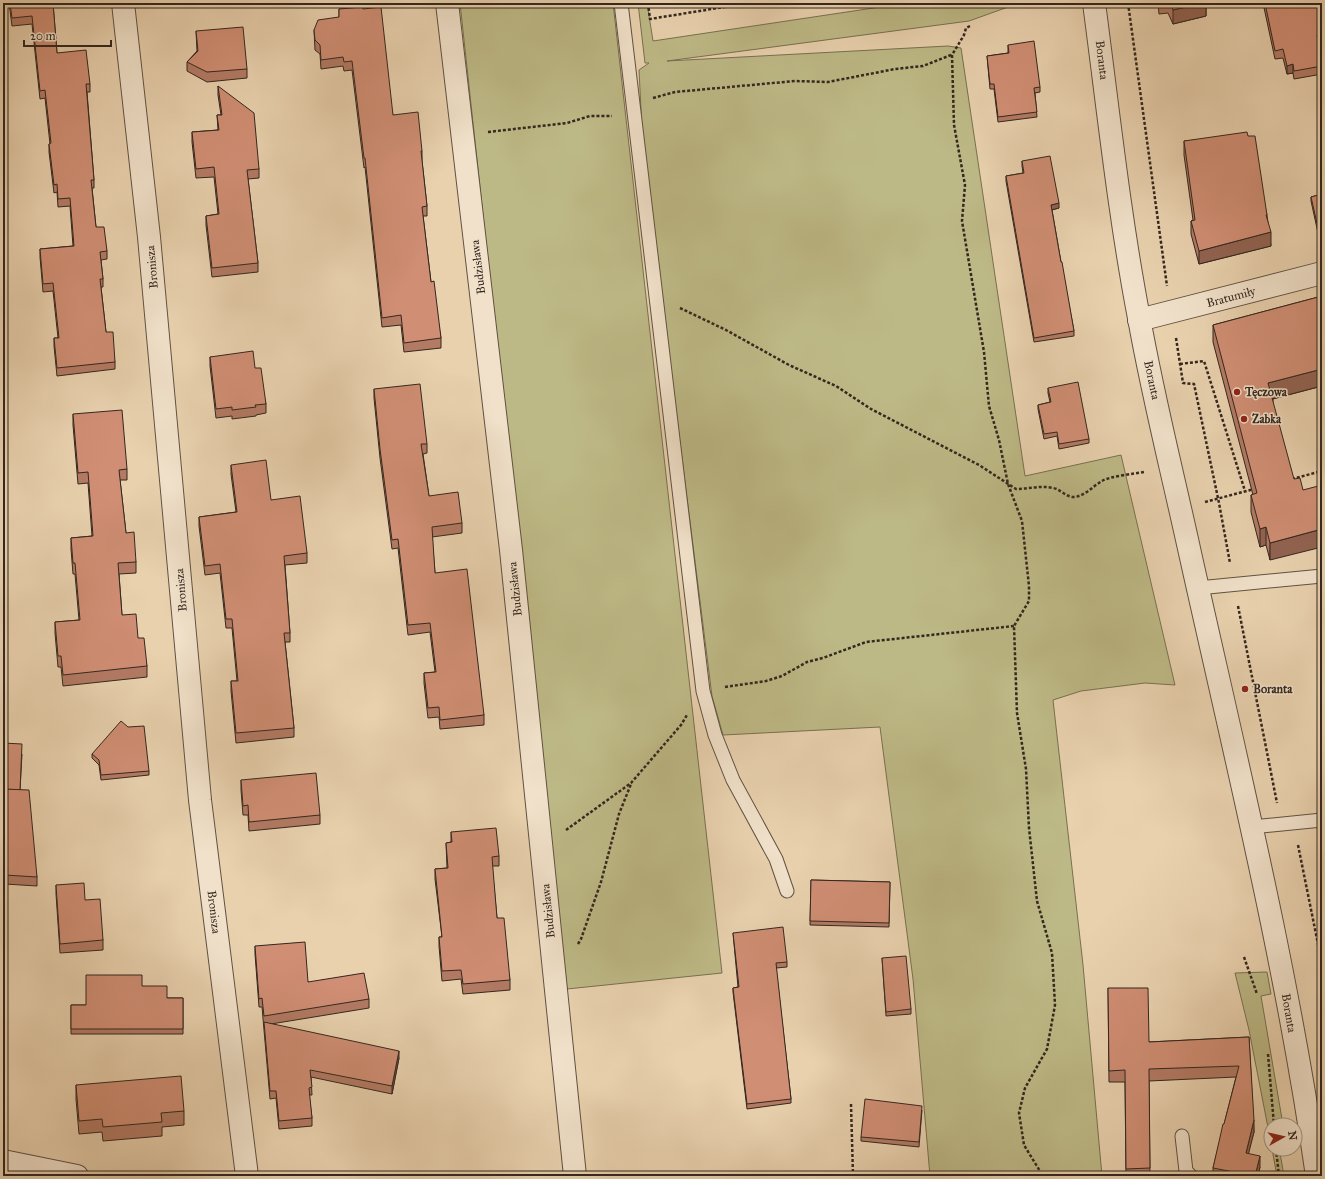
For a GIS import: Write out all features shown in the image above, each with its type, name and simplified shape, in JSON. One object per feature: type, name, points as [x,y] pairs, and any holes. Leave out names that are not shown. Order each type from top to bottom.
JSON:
[{"type":"street","name":"Bronisza","points":[[123,3],[149,237],[200,800],[247,1176]]},
{"type":"street","name":"Budzisława","points":[[447,3],[511,550],[575,1176]]},
{"type":"street","name":"Boranta","points":[[1094,3],[1124,232],[1139,320],[1170,467],[1252,827],[1281,968],[1316,1123],[1317,1176]]},
{"type":"street","name":"Bratumiły","points":[[1139,320],[1322,273]]},
{"type":"street","points":[[3,1161],[76,1176]]},
{"type":"lane","points":[[621,3],[703,691],[715,735],[733,780],[776,860],[787,891]]},
{"type":"lane","points":[[1198,588],[1322,576]]},
{"type":"lane","points":[[1252,827],[1322,820]]},
{"type":"lane","points":[[1182,1136],[1186,1171],[1191,1176]]},
{"type":"path","points":[[648,3],[650,19],[749,3]]},
{"type":"path","points":[[1128,3],[1171,312],[1183,383],[1194,384],[1218,498],[1277,803],[1290,823],[1300,850],[1322,964]]},
{"type":"path","points":[[970,26],[966,28],[964,35],[952,55],[954,125],[965,185],[962,221],[984,352],[990,406],[1008,484],[1022,522],[1029,586],[1029,601],[1014,626],[1017,713],[1026,769],[1030,835],[1037,901],[1052,953],[1056,1005],[1047,1049],[1025,1088],[1019,1113],[1024,1144],[1043,1176]]},
{"type":"path","points":[[462,135],[567,123],[590,116],[612,116],[634,104],[675,92],[794,81],[828,82],[894,69],[923,66],[952,55]]},
{"type":"path","points":[[657,296],[726,330],[789,365],[836,386],[871,409],[979,465],[1016,489],[1040,486],[1056,488],[1072,497],[1082,495],[1104,480],[1170,467]]},
{"type":"path","points":[[1180,364],[1204,361],[1245,491]]},
{"type":"path","points":[[1288,480],[1322,471]]},
{"type":"path","points":[[1199,503],[1259,488]]},
{"type":"path","points":[[541,848],[631,783],[681,725],[703,691],[766,681],[782,676],[807,662],[823,658],[866,642],[1014,626]]},
{"type":"path","points":[[555,975],[581,939],[601,882],[620,814],[631,783]]},
{"type":"path","points":[[1244,957],[1259,1000]]},
{"type":"path","points":[[1268,1048],[1273,1117]]},
{"type":"path","points":[[851,1104],[853,1176]]},
{"type":"path","points":[[1277,1157],[1279,1176]]},
{"type":"shaded area","points":[[460,3],[613,3],[722,973],[567,989]]},
{"type":"shaded area","points":[[638,3],[647,3],[653,41],[907,3],[1043,3],[1008,7],[969,21],[667,61],[948,46],[961,48],[1025,476],[1121,455],[1175,685],[1145,683],[1081,691],[1053,700],[1083,965],[1102,1176],[930,1176],[913,979],[880,727],[723,735],[712,696],[643,149],[639,70],[649,63],[645,63]]},
{"type":"shaded area","points":[[1267,972],[1271,994],[1261,996],[1282,1117],[1266,1117],[1249,1030],[1235,973]]},
{"type":"shaded area","points":[[1273,1157],[1281,1157],[1284,1176],[1277,1176]]},
{"type":"building","points":[[10,3],[53,3],[57,53],[86,50],[90,84],[86,84],[94,180],[91,180],[96,227],[104,227],[107,251],[100,252],[103,279],[100,279],[106,332],[113,332],[115,362],[57,368],[54,338],[59,338],[53,283],[43,284],[40,249],[74,246],[70,198],[58,199],[57,184],[54,185],[45,90],[40,91],[32,16],[12,18]]},
{"type":"building","points":[[1170,3],[1203,3],[1173,10]]},
{"type":"building","points":[[1265,3],[1322,3],[1322,34],[1317,35],[1322,66],[1294,71],[1293,64],[1287,66],[1283,49],[1275,51]]},
{"type":"building","points":[[362,7],[363,9],[381,7],[393,115],[418,112],[427,206],[422,207],[431,282],[434,281],[441,338],[404,343],[401,315],[382,318],[365,158],[352,61],[344,62],[343,57],[321,60],[320,45],[315,40],[314,30],[318,20],[339,17],[339,9]]},
{"type":"building","points":[[243,27],[247,69],[207,72],[187,62],[198,51],[196,31]]},
{"type":"building","points":[[1034,41],[1040,87],[1034,88],[1037,112],[998,117],[994,84],[990,84],[987,56],[1009,53],[1008,45]]},
{"type":"building","points":[[218,86],[254,113],[259,169],[247,170],[258,263],[212,268],[206,216],[219,214],[214,167],[196,169],[192,132],[219,130],[217,115],[222,115]]},
{"type":"building","points":[[1247,132],[1248,136],[1255,136],[1266,215],[1271,232],[1199,251],[1191,221],[1195,220],[1184,141]]},
{"type":"building","points":[[1050,156],[1059,203],[1051,205],[1074,331],[1034,338],[1006,176],[1024,173],[1022,161]]},
{"type":"building","points":[[1322,194],[1322,228],[1318,228],[1311,197]]},
{"type":"building","points":[[1322,296],[1322,369],[1268,383],[1294,479],[1300,478],[1303,490],[1322,485],[1322,529],[1270,543],[1266,527],[1260,529],[1251,495],[1257,493],[1213,325]]},
{"type":"building","points":[[253,351],[255,368],[261,368],[266,404],[255,405],[256,407],[232,410],[232,407],[216,409],[210,357]]},
{"type":"building","points":[[1078,382],[1089,439],[1059,444],[1057,432],[1044,434],[1038,405],[1051,402],[1048,388]]},
{"type":"building","points":[[420,384],[427,444],[421,444],[429,496],[458,492],[462,523],[432,527],[435,573],[467,569],[484,715],[440,720],[439,707],[428,708],[424,673],[436,672],[430,623],[408,625],[398,539],[392,540],[374,389]]},
{"type":"building","points":[[122,410],[127,469],[119,470],[126,533],[134,532],[136,562],[118,563],[122,615],[136,614],[138,638],[144,638],[147,666],[63,675],[61,656],[58,656],[55,622],[80,620],[75,563],[73,563],[71,538],[93,536],[88,472],[78,473],[73,414]]},
{"type":"building","points":[[266,460],[271,500],[300,496],[307,553],[284,556],[290,633],[284,633],[294,728],[236,733],[231,681],[238,681],[232,619],[226,619],[220,564],[205,566],[199,517],[237,512],[231,465]]},
{"type":"building","points":[[121,721],[128,727],[144,726],[149,771],[101,775],[99,760],[92,754]]},
{"type":"building","points":[[3,743],[22,744],[20,790],[3,789]]},
{"type":"building","points":[[316,773],[320,815],[249,822],[248,805],[243,806],[241,780]]},
{"type":"building","points":[[3,789],[29,790],[37,877],[5,875]]},
{"type":"building","points":[[496,828],[499,856],[492,857],[497,918],[504,918],[510,980],[463,984],[461,970],[442,971],[439,937],[442,937],[435,869],[448,868],[446,843],[452,842],[451,832]]},
{"type":"building","points":[[811,880],[890,882],[889,923],[810,921]]},
{"type":"building","points":[[84,883],[85,900],[100,899],[103,940],[60,944],[56,885]]},
{"type":"building","points":[[783,927],[787,962],[776,963],[791,1099],[747,1104],[733,988],[739,987],[733,933]]},
{"type":"building","points":[[305,942],[308,982],[364,973],[369,999],[264,1016],[262,998],[259,999],[255,946]]},
{"type":"building","points":[[906,956],[911,1009],[886,1012],[882,958]]},
{"type":"building","points":[[86,975],[142,975],[142,986],[167,986],[167,998],[183,998],[183,1029],[71,1029],[71,1005],[86,1005]]},
{"type":"building","points":[[1108,988],[1148,988],[1149,1042],[1249,1037],[1254,1120],[1246,1153],[1260,1156],[1255,1176],[1213,1168],[1239,1066],[1149,1069],[1150,1168],[1126,1169],[1125,1070],[1109,1071]]},
{"type":"building","points":[[264,1022],[399,1051],[392,1086],[310,1070],[312,1087],[309,1088],[312,1118],[279,1121],[276,1091],[270,1091]]},
{"type":"building","points":[[181,1076],[184,1111],[161,1113],[162,1122],[103,1127],[102,1119],[79,1121],[76,1085]]},
{"type":"building","points":[[865,1099],[922,1106],[919,1142],[861,1137]]},
{"type":"place","name":"Tęczowa","points":[[1237,392]]},
{"type":"place","name":"Zabka","points":[[1244,419]]},
{"type":"place","name":"Boranta","points":[[1245,689]]}]
